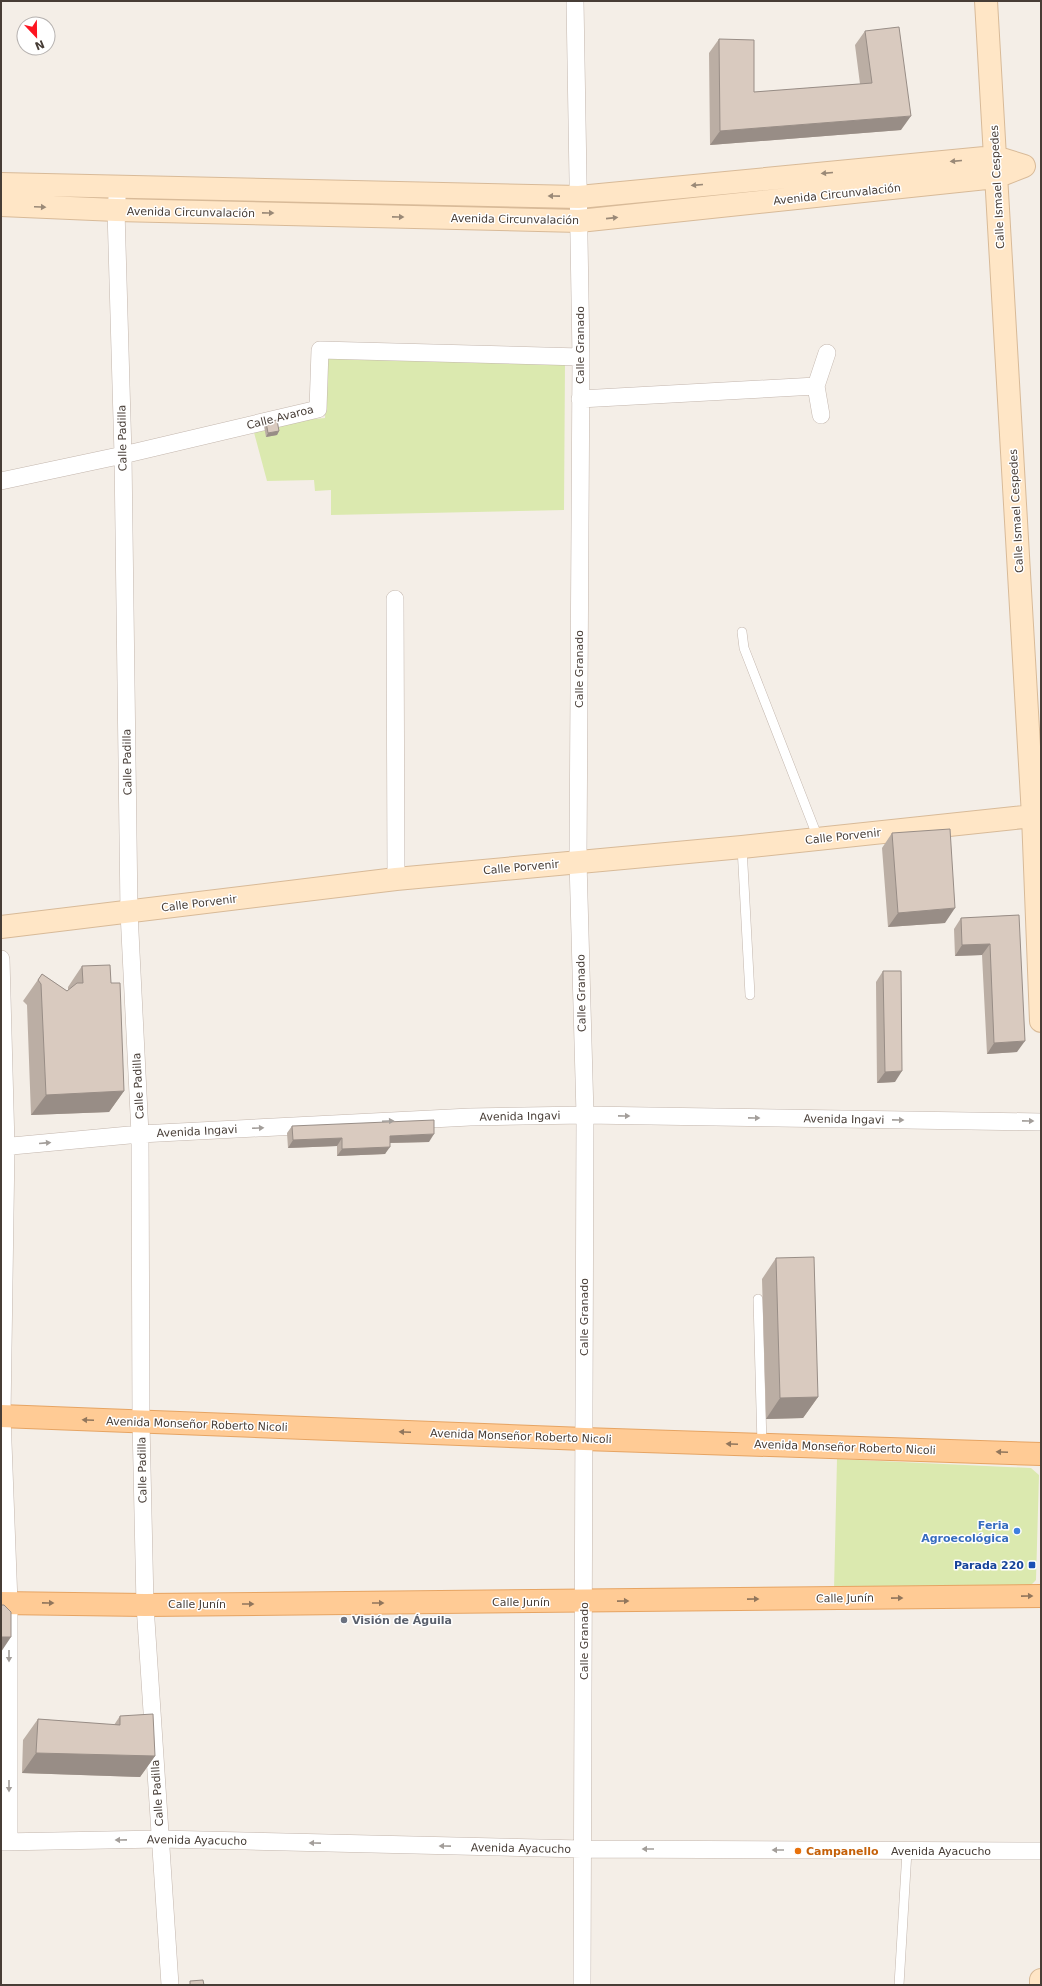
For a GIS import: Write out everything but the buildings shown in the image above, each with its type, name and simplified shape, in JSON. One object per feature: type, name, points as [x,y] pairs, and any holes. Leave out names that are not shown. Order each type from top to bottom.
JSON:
[{"type":"main road","name":"Calle Ismael Cespedes","points":[[986,1],[1037,816],[1041,1021]]},
{"type":"main road","name":"Avenida Circunvalación","points":[[1,184],[579,197],[1033,165]]},
{"type":"main road","name":"Avenida Circunvalación","points":[[1,205],[116,210],[579,221],[996,167]]},
{"type":"main road","name":"Calle Porvenir","points":[[1,926],[129,912],[396,879],[742,847],[1037,816]]},
{"type":"main road","name":"Avenida Monseñor Roberto Nicoli","points":[[2,1416],[584,1439],[1041,1454]]},
{"type":"main road","name":"Calle Junín","points":[[5,1603],[145,1605],[1041,1596]]},
{"type":"main road","points":[[1041,1980],[1041,1985]]},
{"type":"street","name":"Calle Granado","points":[[575,1],[581,357],[578,861],[585,1115],[582,1985]]},
{"type":"street","name":"Calle Padilla","points":[[118,186],[116,210],[123,455],[129,912],[140,1134],[141,1422],[145,1605],[170,1985]]},
{"type":"street","name":"Calle Avaroa","points":[[1,480],[123,455],[318,409],[320,350],[581,357]]},
{"type":"street","points":[[821,415],[816,386],[827,353]]},
{"type":"street","points":[[580,399],[816,386]]},
{"type":"street","points":[[395,599],[396,879]]},
{"type":"street","points":[[1,959],[4,1147],[2,1416],[5,1603],[5,1842]]},
{"type":"street","name":"Avenida Ingavi","points":[[4,1147],[140,1134],[470,1117],[585,1115],[1041,1122]]},
{"type":"street","name":"Avenida Ayacucho","points":[[5,1842],[160,1839],[582,1849],[1041,1851]]},
{"type":"lane","points":[[742,632],[744,648],[818,839]]},
{"type":"lane","points":[[742,847],[750,995]]},
{"type":"lane","points":[[758,1298],[762,1445]]},
{"type":"lane","points":[[899,1985],[907,1851]]},
{"type":"green space","points":[[328,357],[565,364],[564,510],[331,515],[331,490],[315,491],[314,480],[267,481],[252,425],[325,418]]},
{"type":"green space","points":[[837,1459],[1031,1468],[1039,1475],[1036,1580],[1030,1586],[834,1590]]},
{"type":"place","name":"Feria Agroecológica","points":[[1017,1531]]},
{"type":"place","name":"Parada 220","points":[[1032,1565]]},
{"type":"place","name":"Visión de Águila","points":[[344,1620]]},
{"type":"place","name":"Campanello","points":[[798,1851]]}]
